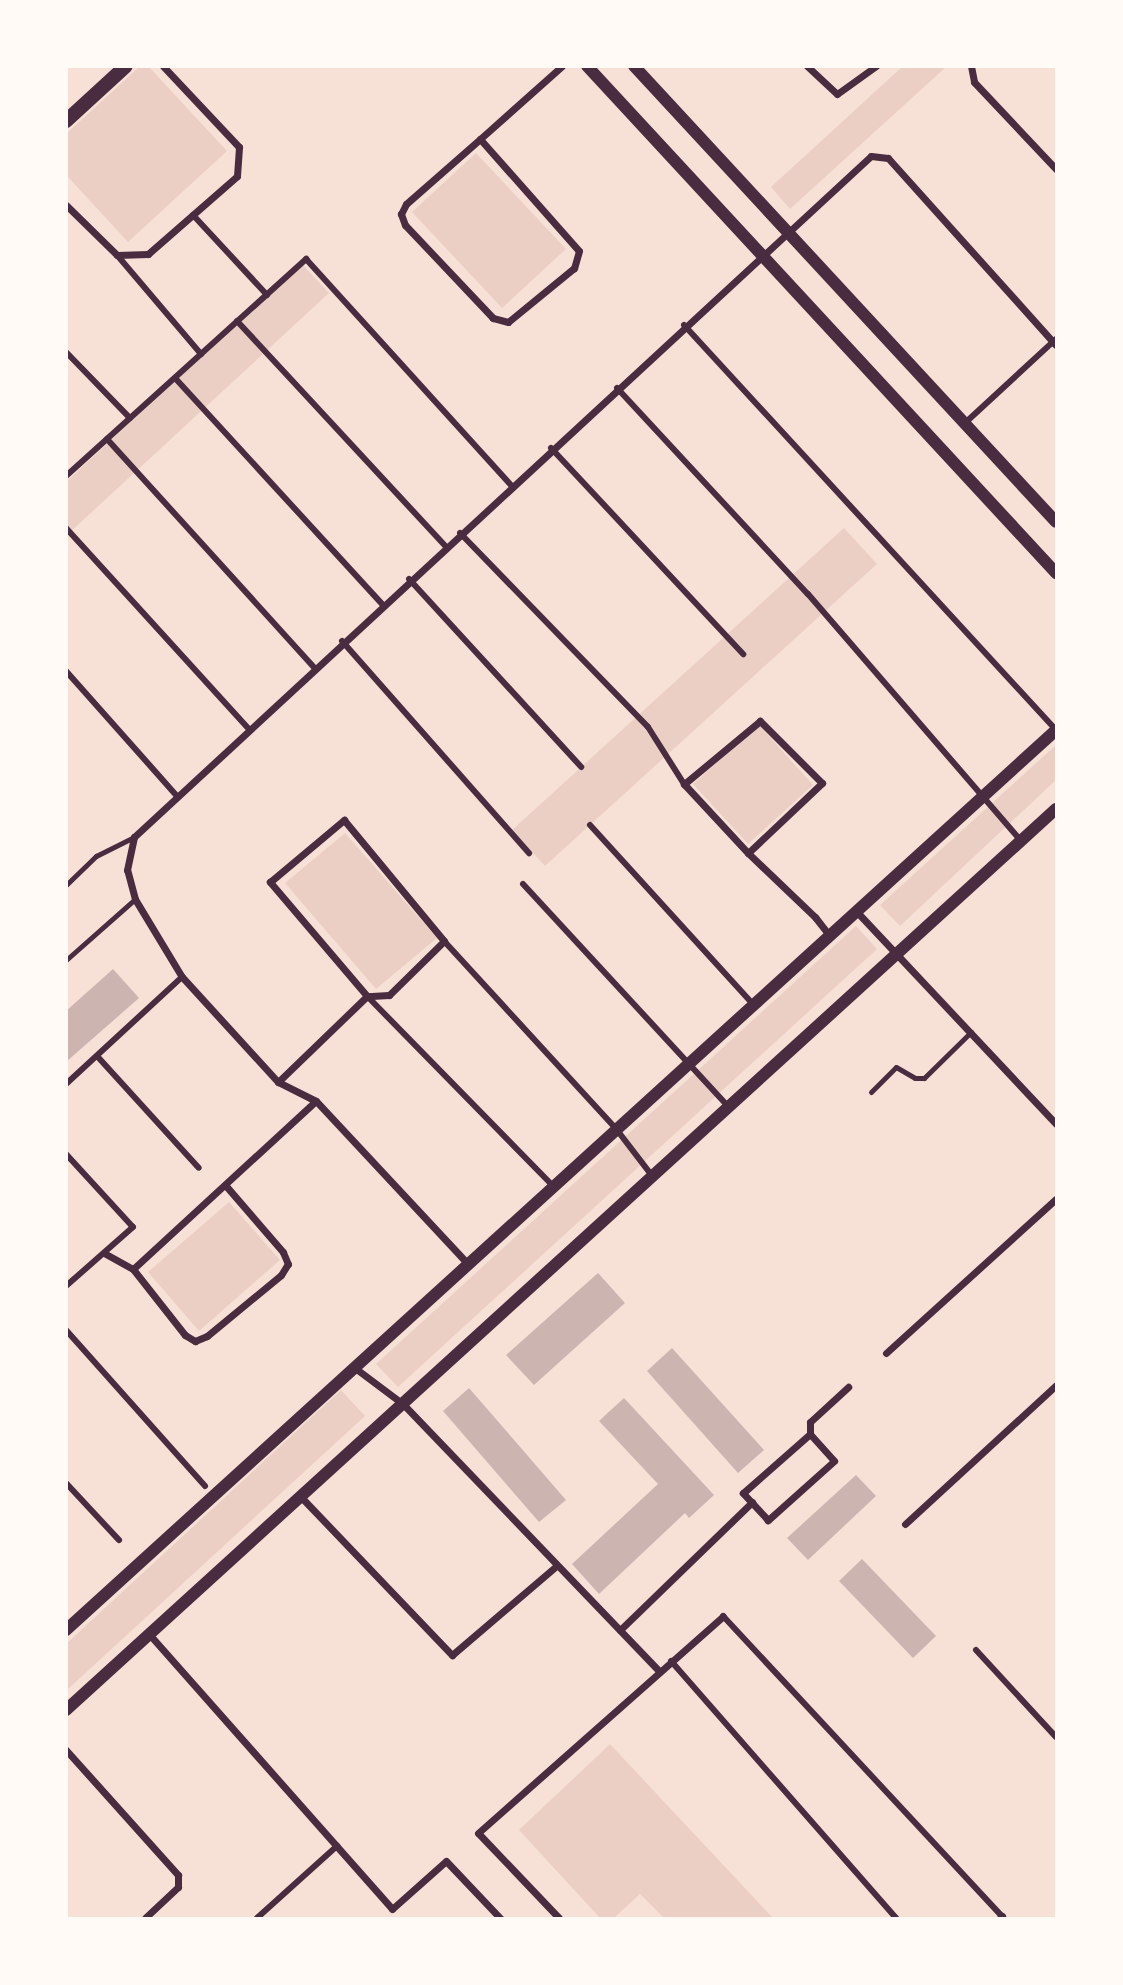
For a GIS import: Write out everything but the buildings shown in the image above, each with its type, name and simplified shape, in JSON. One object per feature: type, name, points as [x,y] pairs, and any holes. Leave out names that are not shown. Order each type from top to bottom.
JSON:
[{"type":"main road","points":[[68,117],[126,66]]},
{"type":"street","points":[[117,255],[148,254],[237,176],[239,146],[163,66]]},
{"type":"street","points":[[480,139],[579,251],[575,268],[508,322],[493,318],[402,220],[406,204],[562,66]]},
{"type":"street","points":[[587,66],[1056,573]]},
{"type":"street","points":[[634,66],[1056,522]]},
{"type":"street","points":[[807,66],[838,94],[876,66]]},
{"type":"street","points":[[971,69],[974,82],[1056,169]]},
{"type":"street","points":[[469,1265],[316,1101],[278,1082],[181,977],[135,899],[127,870],[134,837],[616,387],[762,258],[865,159],[878,154],[888,158],[1056,342],[965,423]]},
{"type":"street","points":[[66,205],[117,255],[201,354]]},
{"type":"street","points":[[192,215],[267,295]]},
{"type":"street","points":[[66,476],[306,259],[511,485]]},
{"type":"street","points":[[237,321],[445,545]]},
{"type":"street","points":[[66,1630],[1056,730],[684,325]]},
{"type":"street","points":[[66,352],[130,418]]},
{"type":"street","points":[[174,378],[382,604]]},
{"type":"street","points":[[616,387],[808,594],[1021,841]]},
{"type":"street","points":[[107,439],[314,667]]},
{"type":"street","points":[[551,448],[743,654]]},
{"type":"street","points":[[66,528],[248,728]]},
{"type":"street","points":[[460,532],[648,727],[684,784],[830,936]]},
{"type":"street","points":[[409,579],[581,767]]},
{"type":"street","points":[[342,641],[529,853]]},
{"type":"street","points":[[66,671],[176,795]]},
{"type":"street","points":[[684,784],[760,721],[822,783],[748,853]]},
{"type":"street","points":[[66,1710],[1056,809]]},
{"type":"street","points":[[554,1187],[367,996],[270,882],[344,820],[444,941],[617,1130],[653,1177]]},
{"type":"street","points":[[590,825],[754,1005]]},
{"type":"street","points":[[523,884],[729,1107]]},
{"type":"street","points":[[857,912],[1056,1124]]},
{"type":"street","points":[[278,1082],[367,996],[389,995],[444,941]]},
{"type":"street","points":[[66,1084],[181,977]]},
{"type":"street","points":[[97,1056],[199,1168]]},
{"type":"street","points":[[133,1269],[316,1101]]},
{"type":"street","points":[[66,1154],[133,1227],[67,1283]]},
{"type":"street","points":[[104,1253],[133,1269],[195,1341],[207,1336],[281,1275],[288,1264],[283,1252],[226,1186]]},
{"type":"street","points":[[886,1353],[1056,1199]]},
{"type":"street","points":[[66,1330],[205,1486]]},
{"type":"street","points":[[355,1367],[403,1404],[555,1567],[660,1672]]},
{"type":"street","points":[[905,1524],[1056,1385]]},
{"type":"street","points":[[810,1434],[743,1493],[768,1520],[834,1461],[810,1434],[810,1422],[848,1387]]},
{"type":"street","points":[[66,1483],[119,1540]]},
{"type":"street","points":[[301,1497],[452,1655],[555,1567]]},
{"type":"street","points":[[620,1630],[751,1502]]},
{"type":"street","points":[[559,1919],[478,1833],[723,1616],[1001,1917]]},
{"type":"street","points":[[149,1634],[392,1909],[446,1861],[500,1919]]},
{"type":"street","points":[[975,1650],[1056,1737]]},
{"type":"street","points":[[671,1661],[896,1919]]},
{"type":"street","points":[[66,1750],[178,1875],[178,1887],[145,1919]]},
{"type":"street","points":[[257,1919],[337,1846]]},
{"type":"lane","points":[[66,885],[96,856],[134,837]]},
{"type":"lane","points":[[66,960],[135,899]]},
{"type":"lane","points":[[871,1092],[896,1067],[924,1078],[971,1032]]},
{"type":"shaded area","points":[[140,66],[149,67],[227,151],[128,242],[67,176],[67,133]]},
{"type":"shaded area","points":[[903,66],[946,67],[790,209],[771,187]]},
{"type":"shaded area","points":[[476,153],[566,249],[502,308],[412,212]]},
{"type":"shaded area","points":[[302,264],[329,293],[67,535],[67,481]]},
{"type":"shaded area","points":[[844,528],[877,564],[545,866],[512,830]]},
{"type":"shaded area","points":[[759,725],[813,785],[748,844],[693,784]]},
{"type":"shaded area","points":[[1056,745],[1056,780],[900,926],[880,905]]},
{"type":"shaded area","points":[[345,833],[437,938],[376,989],[285,883]]},
{"type":"shaded area","points":[[856,926],[877,949],[398,1387],[376,1364]]},
{"type":"shaded area","points":[[229,1202],[280,1260],[199,1331],[148,1272]]},
{"type":"shaded area","points":[[341,1390],[365,1416],[67,1690],[67,1643]]},
{"type":"shaded area","points":[[610,1744],[773,1918],[664,1918],[640,1894],[614,1918],[600,1918],[519,1830]]}]
